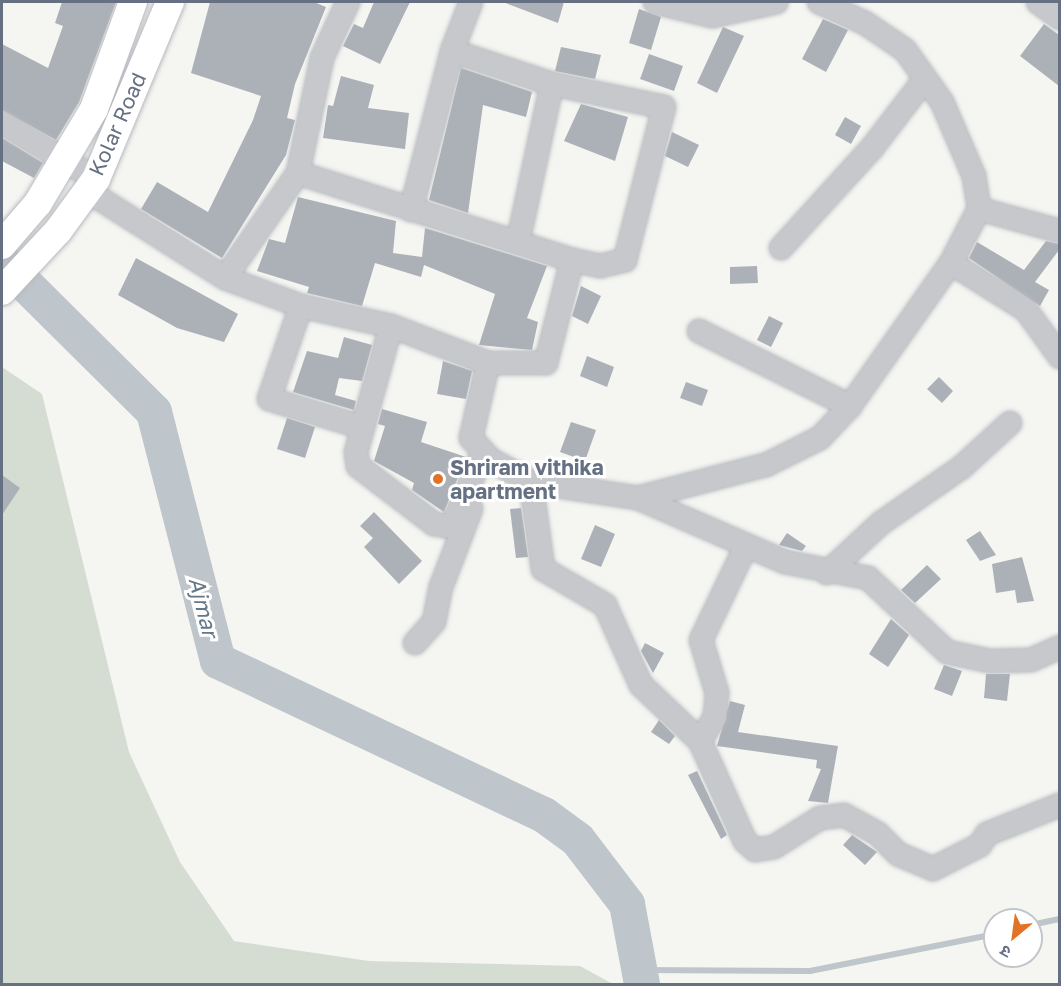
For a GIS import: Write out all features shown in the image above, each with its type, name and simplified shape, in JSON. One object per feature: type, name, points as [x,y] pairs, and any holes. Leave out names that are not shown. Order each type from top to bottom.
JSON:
[{"type":"main road","name":"Kolar Road","points":[[2,245],[38,203],[67,160],[94,109],[133,2]]},
{"type":"main road","name":"Kolar Road","points":[[2,291],[58,231],[91,184],[170,2]]},
{"type":"street","points":[[225,278],[298,173],[322,58],[348,2]]},
{"type":"street","points":[[411,210],[452,51],[471,2]]},
{"type":"street","points":[[655,2],[712,16],[776,2]]},
{"type":"street","points":[[638,498],[766,465],[820,438],[850,406],[951,263],[979,209],[974,176],[942,102],[905,50],[865,22],[819,2]]},
{"type":"street","points":[[1038,2],[1059,18]]},
{"type":"street","points":[[298,173],[572,260],[600,266],[625,260],[664,107],[552,84],[452,51]]},
{"type":"street","points":[[781,248],[872,148],[925,79]]},
{"type":"street","points":[[518,242],[552,84]]},
{"type":"street","points":[[2,123],[67,160],[91,184],[225,278],[301,306],[391,326],[488,363],[546,363],[572,260]]},
{"type":"street","points":[[979,209],[1059,231]]},
{"type":"street","points":[[951,263],[1026,310],[1059,357]]},
{"type":"street","points":[[301,306],[269,399],[362,427]]},
{"type":"street","points":[[391,326],[362,427],[358,466],[434,524],[454,522],[487,456]]},
{"type":"street","points":[[699,332],[850,406]]},
{"type":"street","points":[[488,363],[471,438],[487,456],[531,483],[638,498],[746,546],[827,573],[868,578],[947,652],[990,661],[1031,660],[1059,648]]},
{"type":"street","points":[[827,573],[881,523],[962,467],[1010,423]]},
{"type":"street","points":[[415,643],[434,622],[441,587],[487,456]]},
{"type":"street","points":[[531,483],[543,569],[605,605],[641,685],[700,741],[745,841],[755,850],[774,847],[820,818],[844,815],[878,834],[898,854],[933,869],[980,845],[987,834],[1059,805]]},
{"type":"street","points":[[700,741],[715,717],[717,693],[702,640],[746,546]]},
{"type":"shaded area","points":[[2,367],[42,394],[129,752],[180,862],[234,941],[369,961],[580,966],[613,984],[2,984]]},
{"type":"building","points":[[62,2],[116,2],[79,102],[56,140],[2,110],[2,44],[48,68],[63,26],[55,23]]},
{"type":"building","points":[[210,2],[314,2],[326,7],[295,84],[287,118],[295,120],[286,155],[222,258],[141,209],[157,182],[208,212],[253,120],[261,96],[191,73]]},
{"type":"building","points":[[374,2],[410,2],[380,64],[343,46],[354,24],[363,28]]},
{"type":"building","points":[[503,2],[564,2],[558,23]]},
{"type":"building","points":[[639,9],[661,17],[651,50],[629,43]]},
{"type":"building","points":[[823,19],[848,30],[826,72],[802,59]]},
{"type":"building","points":[[1044,24],[1059,35],[1059,86],[1020,56]]},
{"type":"building","points":[[723,27],[744,36],[717,93],[697,83]]},
{"type":"building","points":[[561,47],[601,55],[595,79],[555,71]]},
{"type":"building","points":[[649,54],[683,66],[674,91],[640,79]]},
{"type":"building","points":[[461,68],[532,92],[526,117],[483,105],[468,213],[429,200]]},
{"type":"building","points":[[341,76],[374,85],[368,108],[409,113],[405,149],[323,138],[328,105],[333,106]]},
{"type":"building","points":[[581,104],[628,117],[615,161],[564,141]]},
{"type":"building","points":[[845,117],[861,126],[851,144],[835,135]]},
{"type":"building","points":[[672,132],[699,145],[688,167],[665,156]]},
{"type":"building","points":[[2,138],[43,163],[34,178],[2,161]]},
{"type":"building","points":[[298,197],[396,221],[393,253],[422,257],[425,228],[547,266],[527,318],[538,322],[532,350],[479,345],[495,294],[424,265],[421,277],[375,263],[362,306],[307,293],[309,287],[257,271],[269,239],[285,243]]},
{"type":"building","points":[[1046,241],[1059,244],[1059,250],[1035,282],[1049,290],[1040,306],[969,258],[977,242],[1024,270]]},
{"type":"building","points":[[136,258],[238,314],[224,342],[177,328],[118,295]]},
{"type":"building","points":[[757,266],[758,283],[730,284],[730,267]]},
{"type":"building","points":[[581,286],[601,296],[588,324],[572,316]]},
{"type":"building","points":[[769,316],[783,323],[771,347],[757,340]]},
{"type":"building","points":[[344,337],[372,345],[362,381],[339,378],[335,395],[356,401],[354,410],[293,392],[307,351],[338,358]]},
{"type":"building","points":[[587,356],[614,367],[607,387],[580,376]]},
{"type":"building","points":[[443,361],[472,371],[466,399],[437,394]]},
{"type":"building","points":[[939,377],[953,391],[942,403],[927,389]]},
{"type":"building","points":[[686,382],[708,390],[702,406],[680,398]]},
{"type":"building","points":[[382,409],[427,422],[421,442],[466,457],[444,512],[412,490],[414,483],[374,461],[385,426],[378,424]]},
{"type":"building","points":[[287,418],[315,427],[305,458],[277,449]]},
{"type":"building","points":[[571,422],[596,430],[585,461],[560,452]]},
{"type":"building","points":[[2,475],[20,488],[2,515]]},
{"type":"building","points":[[521,508],[528,557],[516,558],[510,509]]},
{"type":"building","points":[[374,512],[422,561],[399,584],[364,547],[373,538],[360,526]]},
{"type":"building","points":[[595,525],[615,534],[601,567],[581,559]]},
{"type":"building","points":[[980,531],[996,555],[980,561],[966,540]]},
{"type":"building","points":[[787,533],[806,546],[802,551],[779,545]]},
{"type":"building","points":[[1022,557],[1034,601],[1017,603],[1015,590],[996,593],[992,564]]},
{"type":"building","points":[[927,565],[941,579],[915,603],[901,590]]},
{"type":"building","points":[[891,619],[909,635],[888,667],[869,654]]},
{"type":"building","points":[[645,643],[664,653],[653,673],[641,651]]},
{"type":"building","points":[[944,665],[962,671],[952,696],[934,689]]},
{"type":"building","points":[[986,674],[1010,674],[1007,701],[984,698]]},
{"type":"building","points":[[730,701],[745,705],[738,732],[838,746],[828,803],[808,801],[821,769],[816,768],[817,760],[717,746]]},
{"type":"building","points":[[659,720],[675,736],[669,744],[651,732]]},
{"type":"building","points":[[697,771],[727,835],[721,839],[688,775]]},
{"type":"building","points":[[852,835],[877,852],[865,865],[843,845]]},
{"type":"waterway","name":"Ajmar","points":[[2,261],[154,412],[218,661],[544,815],[578,840],[627,904],[642,984]]},
{"type":"waterway","points":[[1043,923],[1060,919]]},
{"type":"waterway","points":[[640,970],[810,971],[983,936]]},
{"type":"place","name":"Shriram vithika apartment","points":[[438,479]]}]
